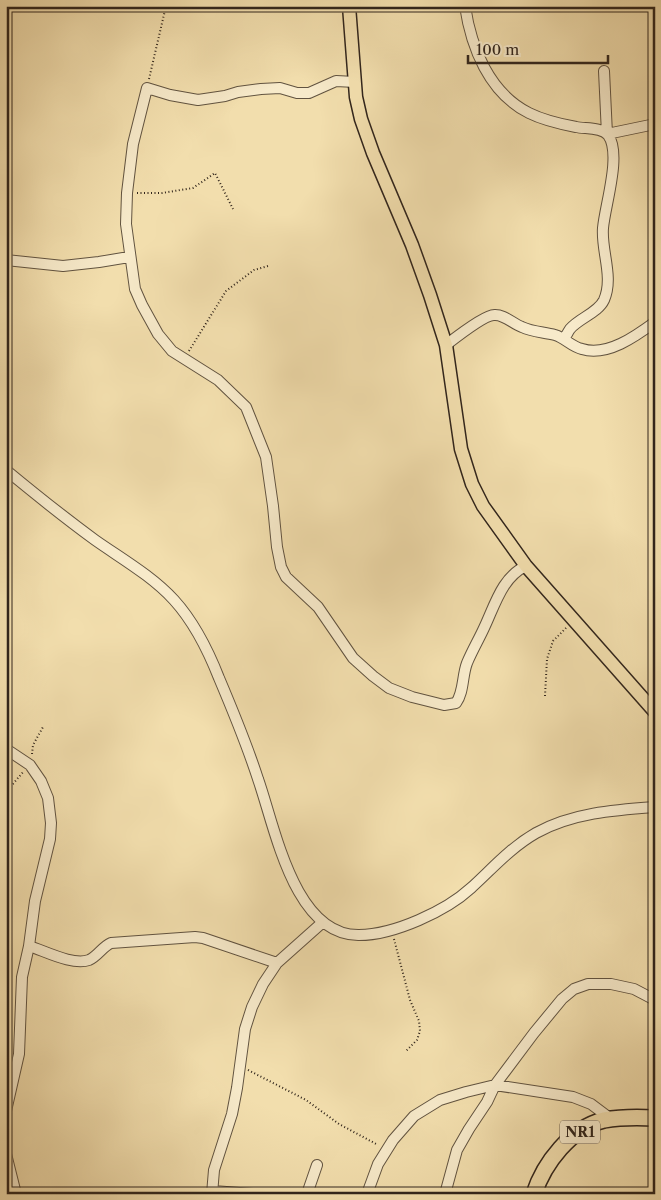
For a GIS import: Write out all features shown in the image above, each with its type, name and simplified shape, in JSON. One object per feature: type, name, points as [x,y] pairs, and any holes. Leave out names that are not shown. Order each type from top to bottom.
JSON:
[{"type":"highway","name":"NR1","points":[[534,1194],[547,1166],[563,1146],[582,1130],[612,1119],[631,1117],[655,1118]]},
{"type":"main road","points":[[349,6],[356,97],[361,119],[373,153],[412,245],[446,345],[461,449],[472,484],[484,506],[526,566],[655,712]]},
{"type":"street","points":[[465,6],[478,56],[495,85],[508,98],[528,112],[555,123],[600,130],[607,134],[655,124]]},
{"type":"street","points":[[564,339],[570,328],[604,302],[606,292],[603,231],[613,169],[613,151],[607,134],[604,71]]},
{"type":"street","points":[[355,82],[336,81],[309,93],[280,88],[261,89],[198,100],[170,95],[147,88],[133,144],[127,192],[126,224],[135,289],[158,334],[172,351],[218,380],[246,407],[266,458],[277,547],[281,567],[286,577],[318,607],[353,658],[389,688],[412,697],[444,705],[456,703],[460,698],[467,663],[498,596],[511,576],[517,570],[526,566]]},
{"type":"street","points":[[6,260],[63,266],[129,256]]},
{"type":"street","points":[[446,345],[484,319],[495,314],[523,328],[564,339],[582,349],[591,350],[618,345],[634,338],[655,322]]},
{"type":"street","points":[[6,470],[56,511],[149,578],[174,600],[189,618],[202,639],[218,675],[258,778],[290,876],[309,908],[323,922],[339,932],[359,935],[392,929],[431,915],[454,903],[502,857],[536,833],[568,820],[586,815],[655,807]]},
{"type":"street","points":[[6,750],[19,756],[30,765],[41,781],[48,798],[51,823],[50,839],[39,882],[22,977],[19,1054],[6,1111]]},
{"type":"street","points":[[252,1194],[212,1192],[214,1170],[232,1114],[245,1029],[252,1006],[263,984],[277,963],[323,922]]},
{"type":"street","points":[[29,946],[70,960],[84,961],[98,955],[106,945],[111,943],[195,937],[277,963]]},
{"type":"street","points":[[445,1194],[457,1150],[487,1102],[495,1085],[534,1032],[562,999],[574,989],[588,984],[610,984],[634,989],[655,1000]]},
{"type":"street","points":[[366,1194],[378,1164],[414,1116],[440,1100],[466,1092],[495,1085],[573,1097],[591,1104],[612,1119]]},
{"type":"street","points":[[6,1154],[16,1194]]},
{"type":"street","points":[[307,1194],[317,1165]]},
{"type":"path","points":[[147,88],[166,6]]},
{"type":"path","points":[[127,192],[162,193],[193,188],[215,173],[233,209]]},
{"type":"path","points":[[184,360],[226,290],[254,270],[268,266]]},
{"type":"path","points":[[545,696],[547,659],[552,641],[574,620]]},
{"type":"path","points":[[392,929],[410,1000],[419,1021],[420,1031],[417,1040],[406,1051]]},
{"type":"path","points":[[239,1066],[273,1081],[306,1100],[339,1124],[387,1150]]}]
